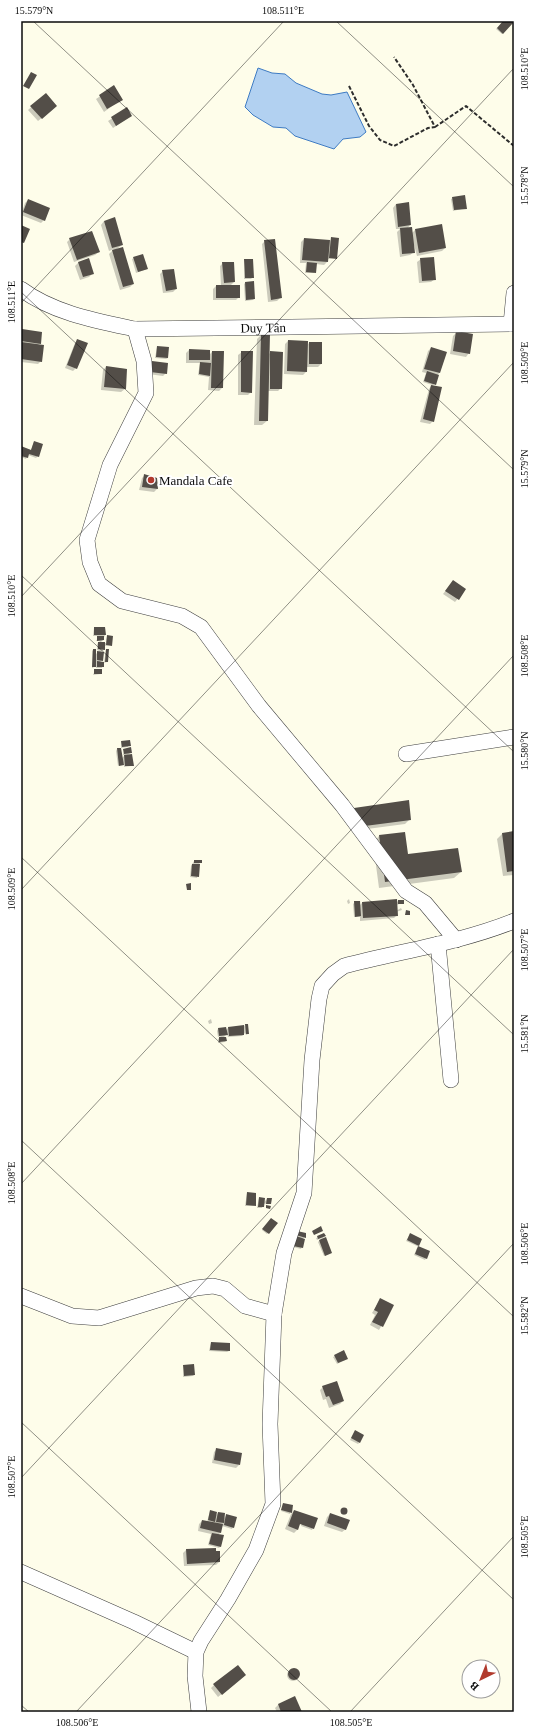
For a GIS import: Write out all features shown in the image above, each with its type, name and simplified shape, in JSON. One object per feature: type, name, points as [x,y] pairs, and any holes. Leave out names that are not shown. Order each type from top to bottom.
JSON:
[{"type":"street","name":"Duy Tân","points":[[21,289],[59,309],[95,321],[135,329],[512,324]]},
{"type":"street","points":[[512,324],[514,293]]},
{"type":"street","points":[[135,329],[144,361],[146,392],[110,465],[87,540],[90,562],[99,584],[122,601],[182,616],[201,627],[260,706],[342,805],[406,891],[425,903],[456,940]]},
{"type":"street","points":[[406,754],[514,737]]},
{"type":"street","points":[[199,1712],[194,1676],[196,1652],[201,1641],[228,1599],[256,1550],[271,1510],[274,1493],[270,1424],[274,1314],[284,1253],[289,1234],[298,1213],[304,1193],[316,1014],[322,986],[332,974],[344,966],[490,931],[514,921]]},
{"type":"street","points":[[438,944],[451,1080]]},
{"type":"street","points":[[21,1296],[72,1316],[99,1318],[196,1288],[213,1286],[225,1289],[245,1306],[274,1314]]},
{"type":"street","points":[[21,1572],[134,1622],[196,1652]]},
{"type":"path","points":[[394,57],[413,85],[435,127]]},
{"type":"path","points":[[350,86],[369,126],[380,140],[394,146],[428,128],[435,127],[466,106],[514,146]]},
{"type":"water","points":[[258,68],[272,73],[285,74],[296,83],[322,94],[331,95],[347,92],[366,132],[360,137],[343,139],[334,149],[295,136],[286,128],[273,127],[253,115],[245,107]]},
{"type":"building","points":[[503,21],[511,21],[513,23],[503,34],[497,28]]},
{"type":"building","points":[[31,72],[37,75],[29,89],[23,86]]},
{"type":"building","points":[[114,85],[123,100],[107,109],[99,95]]},
{"type":"building","points":[[46,93],[57,106],[42,119],[30,106]]},
{"type":"building","points":[[127,107],[132,116],[116,126],[111,117]]},
{"type":"building","points":[[465,195],[467,209],[454,210],[452,197]]},
{"type":"building","points":[[28,199],[50,208],[45,221],[23,212]]},
{"type":"building","points":[[409,202],[411,225],[398,227],[396,204]]},
{"type":"building","points":[[115,217],[123,245],[112,248],[104,221]]},
{"type":"building","points":[[442,224],[446,248],[419,253],[415,229]]},
{"type":"building","points":[[21,225],[30,229],[24,243],[21,242]]},
{"type":"building","points":[[412,227],[415,253],[402,254],[400,228]]},
{"type":"building","points":[[92,231],[100,252],[77,260],[69,238]]},
{"type":"building","points":[[331,237],[339,238],[337,259],[329,258]]},
{"type":"building","points":[[304,238],[330,240],[328,262],[302,260]]},
{"type":"building","points":[[275,239],[282,298],[271,300],[264,240]]},
{"type":"building","points":[[123,247],[134,284],[123,287],[112,250]]},
{"type":"building","points":[[143,254],[148,269],[138,272],[133,257]]},
{"type":"building","points":[[434,257],[436,280],[422,281],[420,258]]},
{"type":"building","points":[[89,258],[94,274],[83,277],[78,262]]},
{"type":"building","points":[[244,259],[253,259],[254,278],[245,278]]},
{"type":"building","points":[[222,262],[234,262],[235,282],[224,283]]},
{"type":"building","points":[[307,262],[317,263],[316,273],[306,272]]},
{"type":"building","points":[[174,269],[177,289],[166,291],[162,270]]},
{"type":"building","points":[[254,281],[255,299],[246,300],[245,282]]},
{"type":"building","points":[[216,285],[240,285],[240,298],[216,298]]},
{"type":"building","points":[[22,329],[42,332],[41,344],[21,341]]},
{"type":"building","points":[[456,331],[473,334],[470,354],[453,351]]},
{"type":"building","points":[[261,333],[270,334],[268,421],[259,421]]},
{"type":"building","points":[[77,339],[88,343],[77,369],[67,365]]},
{"type":"building","points":[[288,340],[308,341],[307,372],[287,371]]},
{"type":"building","points":[[21,342],[44,345],[42,362],[21,359]]},
{"type":"building","points":[[309,342],[322,342],[322,364],[309,364]]},
{"type":"building","points":[[157,346],[169,347],[168,358],[156,357]]},
{"type":"building","points":[[431,347],[447,352],[440,373],[424,369]]},
{"type":"building","points":[[189,349],[210,350],[210,360],[189,360]]},
{"type":"building","points":[[212,351],[224,351],[223,388],[211,388]]},
{"type":"building","points":[[241,351],[253,351],[252,393],[241,392]]},
{"type":"building","points":[[270,351],[283,352],[282,389],[270,389]]},
{"type":"building","points":[[152,361],[168,363],[167,374],[150,372]]},
{"type":"building","points":[[200,362],[211,363],[210,376],[199,374]]},
{"type":"building","points":[[106,366],[127,369],[126,389],[104,387]]},
{"type":"building","points":[[427,371],[439,375],[436,385],[424,381]]},
{"type":"building","points":[[431,385],[442,387],[434,422],[423,419]]},
{"type":"building","points":[[34,441],[43,444],[39,457],[29,454],[28,458],[21,456],[21,446],[31,450]]},
{"type":"building","points":[[144,474],[157,478],[158,489],[142,487]]},
{"type":"building","points":[[453,580],[466,589],[459,600],[445,591]]},
{"type":"building","points":[[94,627],[105,627],[106,635],[94,635]]},
{"type":"building","points":[[107,635],[113,636],[112,646],[106,645]]},
{"type":"building","points":[[97,636],[104,636],[104,640],[97,641]]},
{"type":"building","points":[[98,642],[105,642],[105,650],[98,649]]},
{"type":"building","points":[[93,649],[96,649],[96,667],[92,667]]},
{"type":"building","points":[[106,649],[109,649],[108,662],[105,662]]},
{"type":"building","points":[[97,651],[104,652],[103,661],[97,660]]},
{"type":"building","points":[[97,661],[104,662],[104,667],[97,667]]},
{"type":"building","points":[[94,669],[102,669],[102,674],[94,674]]},
{"type":"building","points":[[130,740],[131,746],[122,747],[121,741]]},
{"type":"building","points":[[131,747],[132,753],[124,754],[123,749]]},
{"type":"building","points":[[117,748],[121,748],[124,765],[119,766]]},
{"type":"building","points":[[132,754],[134,766],[125,766],[124,755]]},
{"type":"building","points":[[409,800],[411,820],[357,827],[354,808]]},
{"type":"building","points":[[514,831],[514,871],[507,872],[502,833]]},
{"type":"building","points":[[405,832],[408,854],[458,848],[462,872],[385,882],[379,835]]},
{"type":"building","points":[[194,860],[202,860],[202,863],[194,863]]},
{"type":"building","points":[[192,864],[200,864],[199,877],[191,876]]},
{"type":"building","points":[[191,883],[191,890],[187,890],[186,884]]},
{"type":"building","points":[[397,899],[398,916],[363,918],[362,902]]},
{"type":"building","points":[[398,900],[404,900],[404,904],[398,904]]},
{"type":"building","points":[[354,901],[360,901],[361,916],[355,917]]},
{"type":"building","points":[[406,910],[410,911],[410,915],[405,915]]},
{"type":"building","points":[[245,1024],[248,1024],[249,1034],[246,1034]]},
{"type":"building","points":[[244,1025],[244,1035],[229,1036],[228,1027]]},
{"type":"building","points":[[226,1027],[228,1035],[219,1036],[218,1028]]},
{"type":"building","points":[[219,1037],[226,1037],[227,1041],[219,1042]]},
{"type":"building","points":[[247,1192],[256,1193],[256,1206],[246,1205]]},
{"type":"building","points":[[259,1197],[265,1198],[264,1207],[258,1207]]},
{"type":"building","points":[[267,1198],[272,1198],[271,1204],[266,1204]]},
{"type":"building","points":[[266,1205],[271,1206],[270,1209],[266,1208]]},
{"type":"building","points":[[271,1218],[278,1223],[269,1234],[262,1229]]},
{"type":"building","points":[[321,1226],[323,1231],[314,1235],[312,1231]]},
{"type":"building","points":[[297,1231],[306,1233],[306,1238],[296,1235]]},
{"type":"building","points":[[324,1233],[326,1236],[318,1239],[317,1236]]},
{"type":"building","points":[[410,1233],[422,1239],[419,1246],[407,1240]]},
{"type":"building","points":[[296,1236],[305,1239],[303,1248],[293,1246]]},
{"type":"building","points":[[326,1237],[332,1253],[325,1256],[319,1240]]},
{"type":"building","points":[[418,1246],[430,1251],[427,1259],[415,1254]]},
{"type":"building","points":[[380,1298],[394,1305],[383,1327],[372,1322],[378,1312],[374,1310]]},
{"type":"building","points":[[211,1342],[230,1343],[230,1351],[210,1350]]},
{"type":"building","points":[[344,1350],[348,1359],[338,1363],[334,1355]]},
{"type":"building","points":[[194,1364],[195,1375],[184,1376],[183,1365]]},
{"type":"building","points":[[337,1381],[344,1401],[333,1405],[329,1396],[326,1397],[322,1386]]},
{"type":"building","points":[[355,1430],[364,1435],[360,1443],[351,1438]]},
{"type":"building","points":[[216,1448],[242,1453],[240,1465],[214,1460]]},
{"type":"building","points":[[283,1503],[293,1505],[292,1513],[281,1510]]},
{"type":"building","points":[[344,1507],[347,1508],[347,1514],[344,1515],[341,1514],[340,1511],[341,1508]]},
{"type":"building","points":[[210,1510],[217,1512],[215,1522],[208,1520]]},
{"type":"building","points":[[294,1510],[318,1518],[314,1529],[300,1524],[298,1530],[288,1526]]},
{"type":"building","points":[[218,1512],[225,1513],[224,1523],[216,1522]]},
{"type":"building","points":[[330,1513],[350,1520],[346,1530],[327,1523]]},
{"type":"building","points":[[226,1514],[237,1517],[234,1528],[224,1525]]},
{"type":"building","points":[[202,1520],[223,1524],[221,1533],[200,1528]]},
{"type":"building","points":[[212,1533],[224,1535],[221,1547],[209,1544]]},
{"type":"building","points":[[216,1548],[216,1551],[220,1551],[220,1562],[187,1564],[186,1549]]},
{"type":"building","points":[[238,1665],[246,1675],[222,1695],[213,1684]]},
{"type":"building","points":[[292,1668],[296,1668],[300,1674],[296,1680],[292,1680],[288,1676],[288,1672]]},
{"type":"building","points":[[295,1696],[302,1712],[281,1712],[278,1704]]},
{"type":"place","name":"Mandala Cafe","points":[[151,480]]}]
